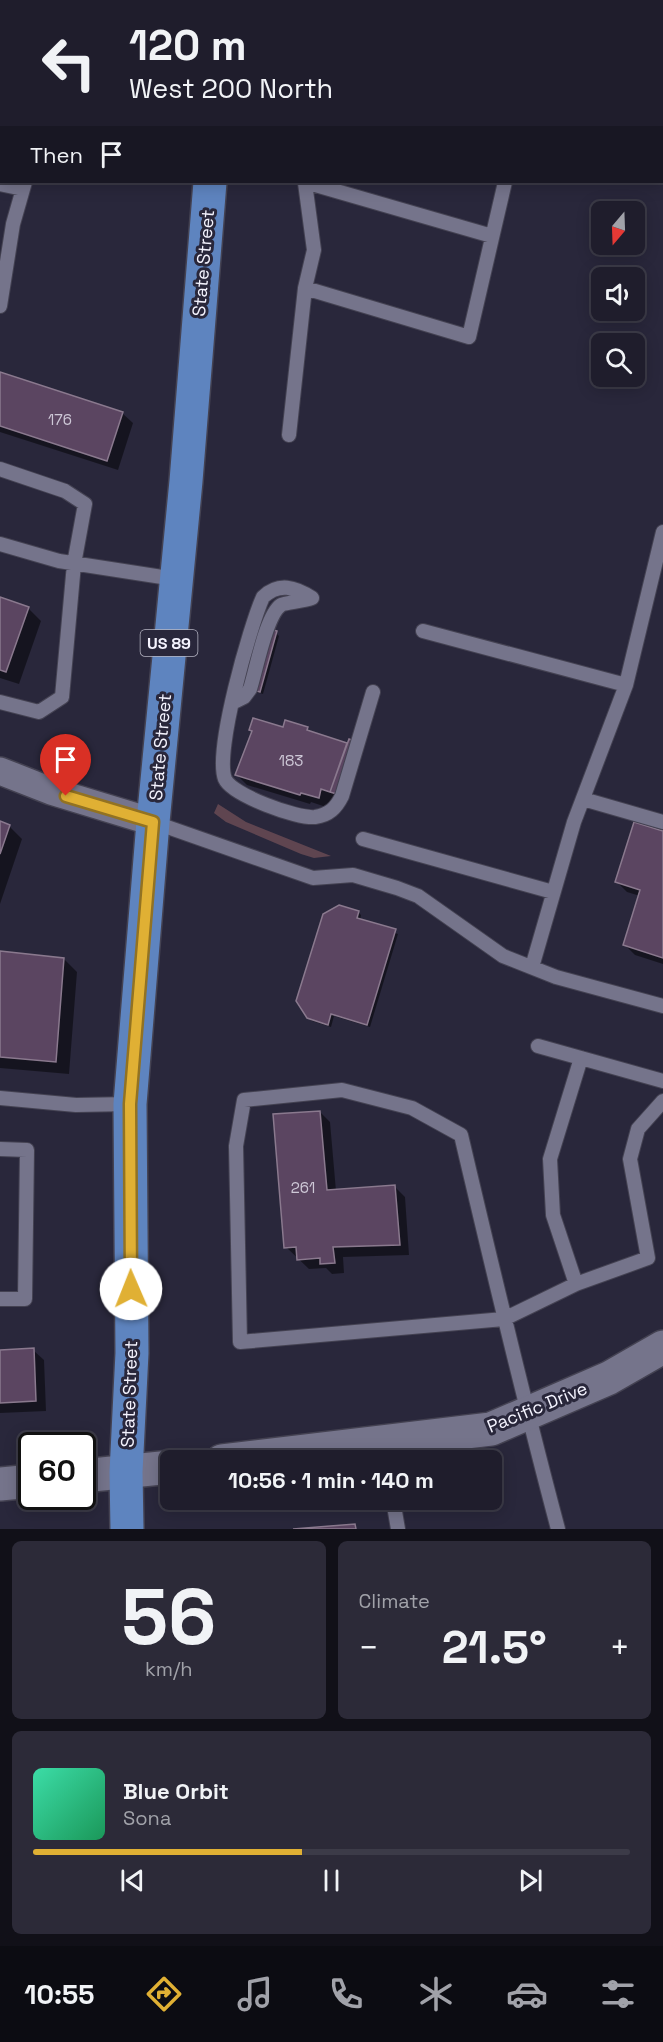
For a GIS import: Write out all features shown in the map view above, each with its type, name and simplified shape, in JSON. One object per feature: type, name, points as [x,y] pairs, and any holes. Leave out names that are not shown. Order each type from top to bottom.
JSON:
[{"type":"main road","name":"State Street","points":[[127,1529],[126,1472],[132,1353],[130,1104],[153,822],[186,481],[210,183]]},
{"type":"street","points":[[0,771],[51,791],[153,822]]},
{"type":"street","name":"Pacific Drive","points":[[348,1450],[383,1447],[491,1429],[609,1378],[663,1347]]},
{"type":"street","points":[[96,1475],[160,1468]]},
{"type":"street","points":[[0,1484],[18,1482]]},
{"type":"lane","points":[[289,435],[305,288],[314,250],[305,183]]},
{"type":"lane","points":[[308,183],[492,236]]},
{"type":"lane","points":[[305,288],[469,338],[505,183]]},
{"type":"lane","points":[[0,184],[24,185],[13,224],[0,306]]},
{"type":"lane","points":[[0,469],[65,491],[85,504],[74,564],[62,697],[39,712],[0,702]]},
{"type":"lane","points":[[532,967],[583,799],[626,685],[663,532]]},
{"type":"lane","points":[[0,544],[74,564],[175,579]]},
{"type":"lane","points":[[312,598],[299,590],[283,586],[270,590],[263,597],[232,703],[223,768],[225,780],[235,790],[266,805],[313,818],[328,814],[337,807],[373,692]]},
{"type":"lane","points":[[423,631],[626,685]]},
{"type":"lane","points":[[583,799],[663,822]]},
{"type":"lane","points":[[153,822],[313,878],[353,875],[397,888],[418,896],[503,956],[556,976],[663,1006]]},
{"type":"lane","points":[[363,839],[554,892]]},
{"type":"lane","points":[[538,1046],[663,1081]]},
{"type":"lane","points":[[576,1284],[553,1215],[550,1159],[581,1058]]},
{"type":"lane","points":[[558,1529],[527,1414],[504,1319],[461,1135],[412,1108],[342,1090],[244,1100],[236,1146],[240,1342],[504,1319],[576,1284],[648,1258],[663,1256]]},
{"type":"lane","points":[[0,1098],[76,1105],[130,1104]]},
{"type":"lane","points":[[648,1258],[630,1159],[638,1129],[663,1101]]},
{"type":"lane","points":[[0,1149],[27,1150],[25,1299],[0,1299]]},
{"type":"lane","points":[[395,1510],[398,1529]]},
{"type":"shaded area","points":[[218,804],[246,822],[331,856],[314,858],[301,854],[226,822],[214,813]]},
{"type":"building","points":[[0,372],[123,412],[107,461],[0,426]]},
{"type":"building","points":[[0,597],[29,607],[6,672],[0,670]]},
{"type":"building","points":[[249,623],[277,631],[260,692],[232,684]]},
{"type":"building","points":[[253,718],[283,727],[285,720],[347,743],[330,792],[321,789],[319,798],[301,793],[300,795],[235,775],[252,731],[249,730]]},
{"type":"building","points":[[349,739],[360,743],[343,796],[330,792]]},
{"type":"building","points":[[0,821],[10,825],[0,854]]},
{"type":"building","points":[[634,822],[663,831],[663,958],[623,945],[640,890],[615,882]]},
{"type":"building","points":[[339,905],[359,911],[357,918],[396,929],[367,1025],[331,1014],[328,1025],[307,1018],[296,1001],[323,914]]},
{"type":"building","points":[[0,951],[64,958],[56,1062],[0,1057]]},
{"type":"building","points":[[320,1111],[327,1190],[395,1185],[400,1245],[333,1247],[335,1263],[320,1264],[320,1258],[297,1260],[296,1247],[284,1248],[273,1114]]},
{"type":"building","points":[[34,1348],[36,1401],[0,1403],[0,1350]]},
{"type":"building","points":[[355,1524],[356,1529],[293,1529]]},
{"type":"route","points":[[66,796],[153,822],[130,1104],[131,1289]]}]
